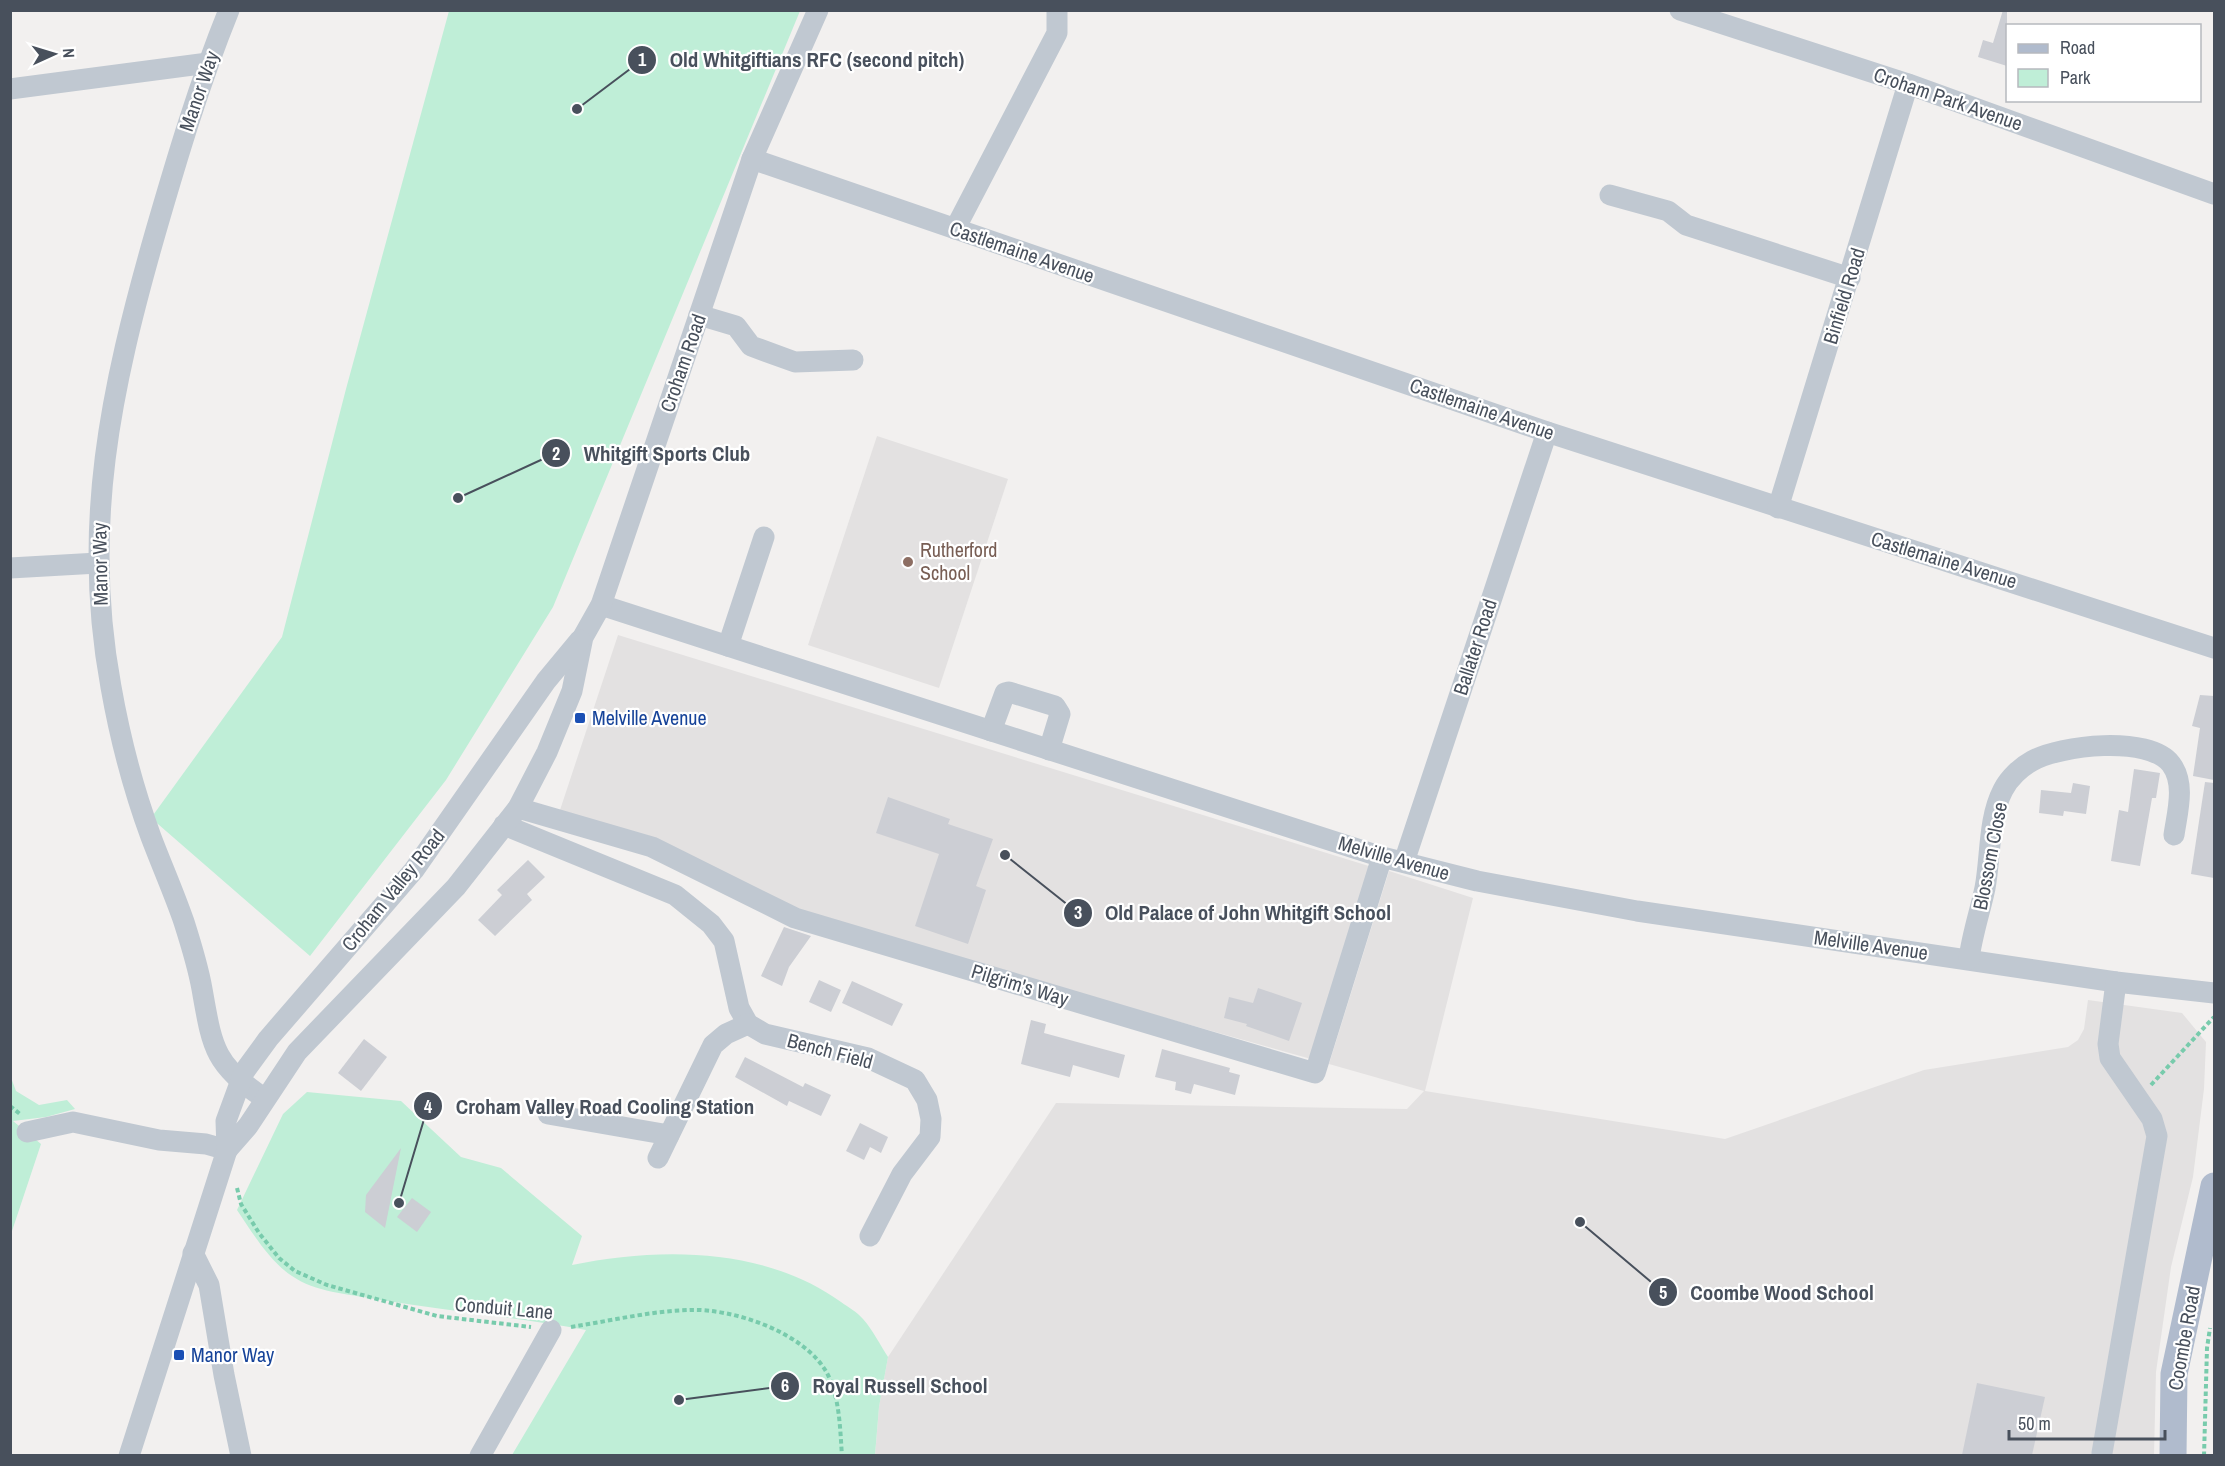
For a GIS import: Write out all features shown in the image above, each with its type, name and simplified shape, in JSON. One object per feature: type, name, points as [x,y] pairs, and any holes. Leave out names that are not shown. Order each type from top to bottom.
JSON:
[{"type":"main road","name":"Coombe Road","points":[[2173,1455],[2174,1374],[2214,1186]]},
{"type":"street","name":"Manor Way","points":[[229,10],[187,120],[119,368],[104,465],[99,515],[98,563],[100,603],[109,673],[128,766],[197,963],[211,1040],[228,1070],[241,1083],[264,1098]]},
{"type":"street","name":"Croham Road","points":[[547,752],[572,692],[583,637],[601,605],[752,159],[818,10]]},
{"type":"street","points":[[955,229],[1057,33],[1058,10]]},
{"type":"street","name":"Croham Park Avenue","points":[[1680,10],[1908,84],[2214,194]]},
{"type":"street","points":[[10,89],[208,63]]},
{"type":"street","name":"Binfield Road","points":[[1778,508],[1908,84]]},
{"type":"street","name":"Castlemaine Avenue","points":[[752,159],[1547,432],[2214,648]]},
{"type":"street","points":[[1610,195],[1668,211],[1686,225],[1850,278]]},
{"type":"street","points":[[699,315],[736,326],[752,346],[795,362],[853,360]]},
{"type":"street","name":"Ballater Road","points":[[1404,862],[1547,432]]},
{"type":"street","points":[[728,646],[764,537]]},
{"type":"street","points":[[10,568],[98,563]]},
{"type":"street","name":"Melville Avenue","points":[[601,605],[1382,857],[1477,881],[1637,911],[1969,958],[2116,982],[2214,993]]},
{"type":"street","name":"Croham Valley Road","points":[[129,1455],[227,1150],[226,1121],[244,1072],[267,1039],[414,870],[546,681],[583,637]]},
{"type":"street","points":[[991,731],[1005,693],[1009,692],[1055,706],[1060,714],[1050,750]]},
{"type":"street","name":"Blossom Close","points":[[1969,958],[1985,888],[1994,820],[2003,790],[2016,772],[2033,760],[2098,736],[2156,754],[2171,763],[2178,778],[2180,795],[2174,835]]},
{"type":"street","name":"Croham Valley Road","points":[[227,1150],[248,1126],[264,1098],[297,1052],[456,887],[518,808],[547,752]]},
{"type":"street","name":"Pilgrim's Way","points":[[518,808],[652,847],[795,918],[1314,1073],[1382,857]]},
{"type":"street","points":[[504,825],[675,895],[711,924],[724,941],[739,1008],[747,1024],[726,1034],[713,1045],[658,1158]]},
{"type":"street","points":[[2102,1453],[2157,1136],[2152,1119],[2110,1058],[2108,1044],[2116,982]]},
{"type":"street","name":"Bench Field","points":[[747,1024],[765,1034],[868,1058],[915,1080],[927,1100],[931,1119],[930,1137],[902,1174],[870,1236]]},
{"type":"street","points":[[548,1114],[669,1135]]},
{"type":"street","points":[[27,1132],[73,1122],[159,1140],[206,1143],[227,1150]]},
{"type":"street","points":[[193,1253],[209,1285],[240,1455]]},
{"type":"street","points":[[480,1455],[551,1329]]},
{"type":"path","points":[[2138,1098],[2214,1017]]},
{"type":"path","name":"Conduit Lane","points":[[227,1150],[241,1204],[279,1258],[296,1270],[327,1285],[437,1316],[551,1329],[690,1309],[742,1317],[764,1325],[815,1354],[828,1375],[837,1404],[842,1455]]},
{"type":"path","points":[[2204,1455],[2207,1348],[2211,1318]]},
{"type":"shaded area","name":"Rutherford School","points":[[877,436],[1008,479],[939,688],[808,645]]},
{"type":"shaded area","points":[[618,635],[1372,867],[1311,1059],[797,914],[560,810]]},
{"type":"shaded area","points":[[1389,871],[1473,898],[1425,1091],[1725,1139],[1924,1070],[2068,1047],[2078,1040],[2084,1029],[2088,1000],[2182,1013],[2206,1042],[2204,1089],[2193,1177],[2171,1267],[2156,1372],[2154,1455],[875,1456],[879,1407],[888,1357],[1056,1103],[1407,1109],[1424,1091],[1329,1064]]},
{"type":"green space","points":[[449,11],[800,11],[553,607],[446,780],[310,956],[151,818],[282,637],[346,389]]},
{"type":"green space","points":[[10,1075],[16,1091],[39,1105],[67,1100],[75,1109],[46,1117],[13,1121],[41,1144],[11,1234]]},
{"type":"green space","points":[[307,1092],[401,1101],[461,1157],[501,1168],[582,1236],[572,1265],[640,1255],[711,1256],[746,1261],[779,1270],[811,1284],[841,1302],[863,1319],[888,1357],[879,1407],[875,1455],[512,1455],[586,1330],[332,1292],[311,1286],[284,1270],[262,1246],[237,1210],[283,1114]]},
{"type":"building","points":[[2003,10],[2007,10],[2006,66],[1978,57],[1983,40],[1993,43]]},
{"type":"building","points":[[2200,695],[2214,696],[2214,780],[2193,776],[2200,728],[2192,726]]},
{"type":"building","points":[[2134,769],[2160,773],[2156,798],[2152,798],[2140,866],[2111,861],[2119,810],[2128,812]]},
{"type":"building","points":[[2205,782],[2214,783],[2214,878],[2191,874]]},
{"type":"building","points":[[2073,783],[2090,786],[2086,814],[2064,811],[2063,816],[2039,813],[2041,790],[2071,793]]},
{"type":"building","points":[[888,797],[950,819],[948,824],[993,839],[976,886],[986,890],[968,944],[915,926],[939,854],[876,833]]},
{"type":"building","points":[[528,860],[545,877],[527,894],[532,900],[495,936],[478,920],[502,895],[497,890]]},
{"type":"building","points":[[784,927],[811,936],[789,967],[782,986],[761,976]]},
{"type":"building","points":[[819,980],[841,990],[831,1012],[809,1002]]},
{"type":"building","points":[[852,981],[903,1004],[892,1026],[842,1003]]},
{"type":"building","points":[[1258,988],[1302,1003],[1289,1041],[1246,1026],[1247,1024],[1224,1018],[1229,997],[1253,1003]]},
{"type":"building","points":[[1031,1020],[1046,1024],[1044,1033],[1125,1055],[1119,1078],[1073,1065],[1070,1077],[1021,1064]]},
{"type":"building","points":[[364,1039],[387,1057],[361,1091],[338,1073]]},
{"type":"building","points":[[1162,1049],[1230,1068],[1229,1072],[1240,1075],[1235,1095],[1194,1084],[1191,1094],[1175,1090],[1176,1082],[1155,1077]]},
{"type":"building","points":[[745,1057],[803,1087],[805,1083],[831,1095],[821,1116],[789,1101],[787,1106],[735,1077]]},
{"type":"building","points":[[860,1123],[888,1137],[881,1153],[870,1147],[864,1160],[846,1151]]},
{"type":"building","points":[[401,1148],[385,1228],[365,1212],[366,1195]]},
{"type":"building","points":[[412,1198],[431,1212],[417,1232],[397,1217]]},
{"type":"building","points":[[1977,1383],[2045,1397],[2032,1455],[1962,1455]]},
{"type":"place","name":"Old Whitgiftians RFC (second pitch)","points":[[577,109]]},
{"type":"place","name":"Whitgift Sports Club","points":[[458,498]]},
{"type":"place","name":"Rutherford School","points":[[908,562]]},
{"type":"place","name":"Melville Avenue","points":[[580,718]]},
{"type":"place","name":"Old Palace of John Whitgift School","points":[[1005,855]]},
{"type":"place","name":"Croham Valley Road Cooling Station","points":[[399,1203]]},
{"type":"place","name":"Coombe Wood School","points":[[1580,1222]]},
{"type":"place","name":"Manor Way","points":[[179,1355]]},
{"type":"place","name":"Royal Russell School","points":[[679,1400]]}]
